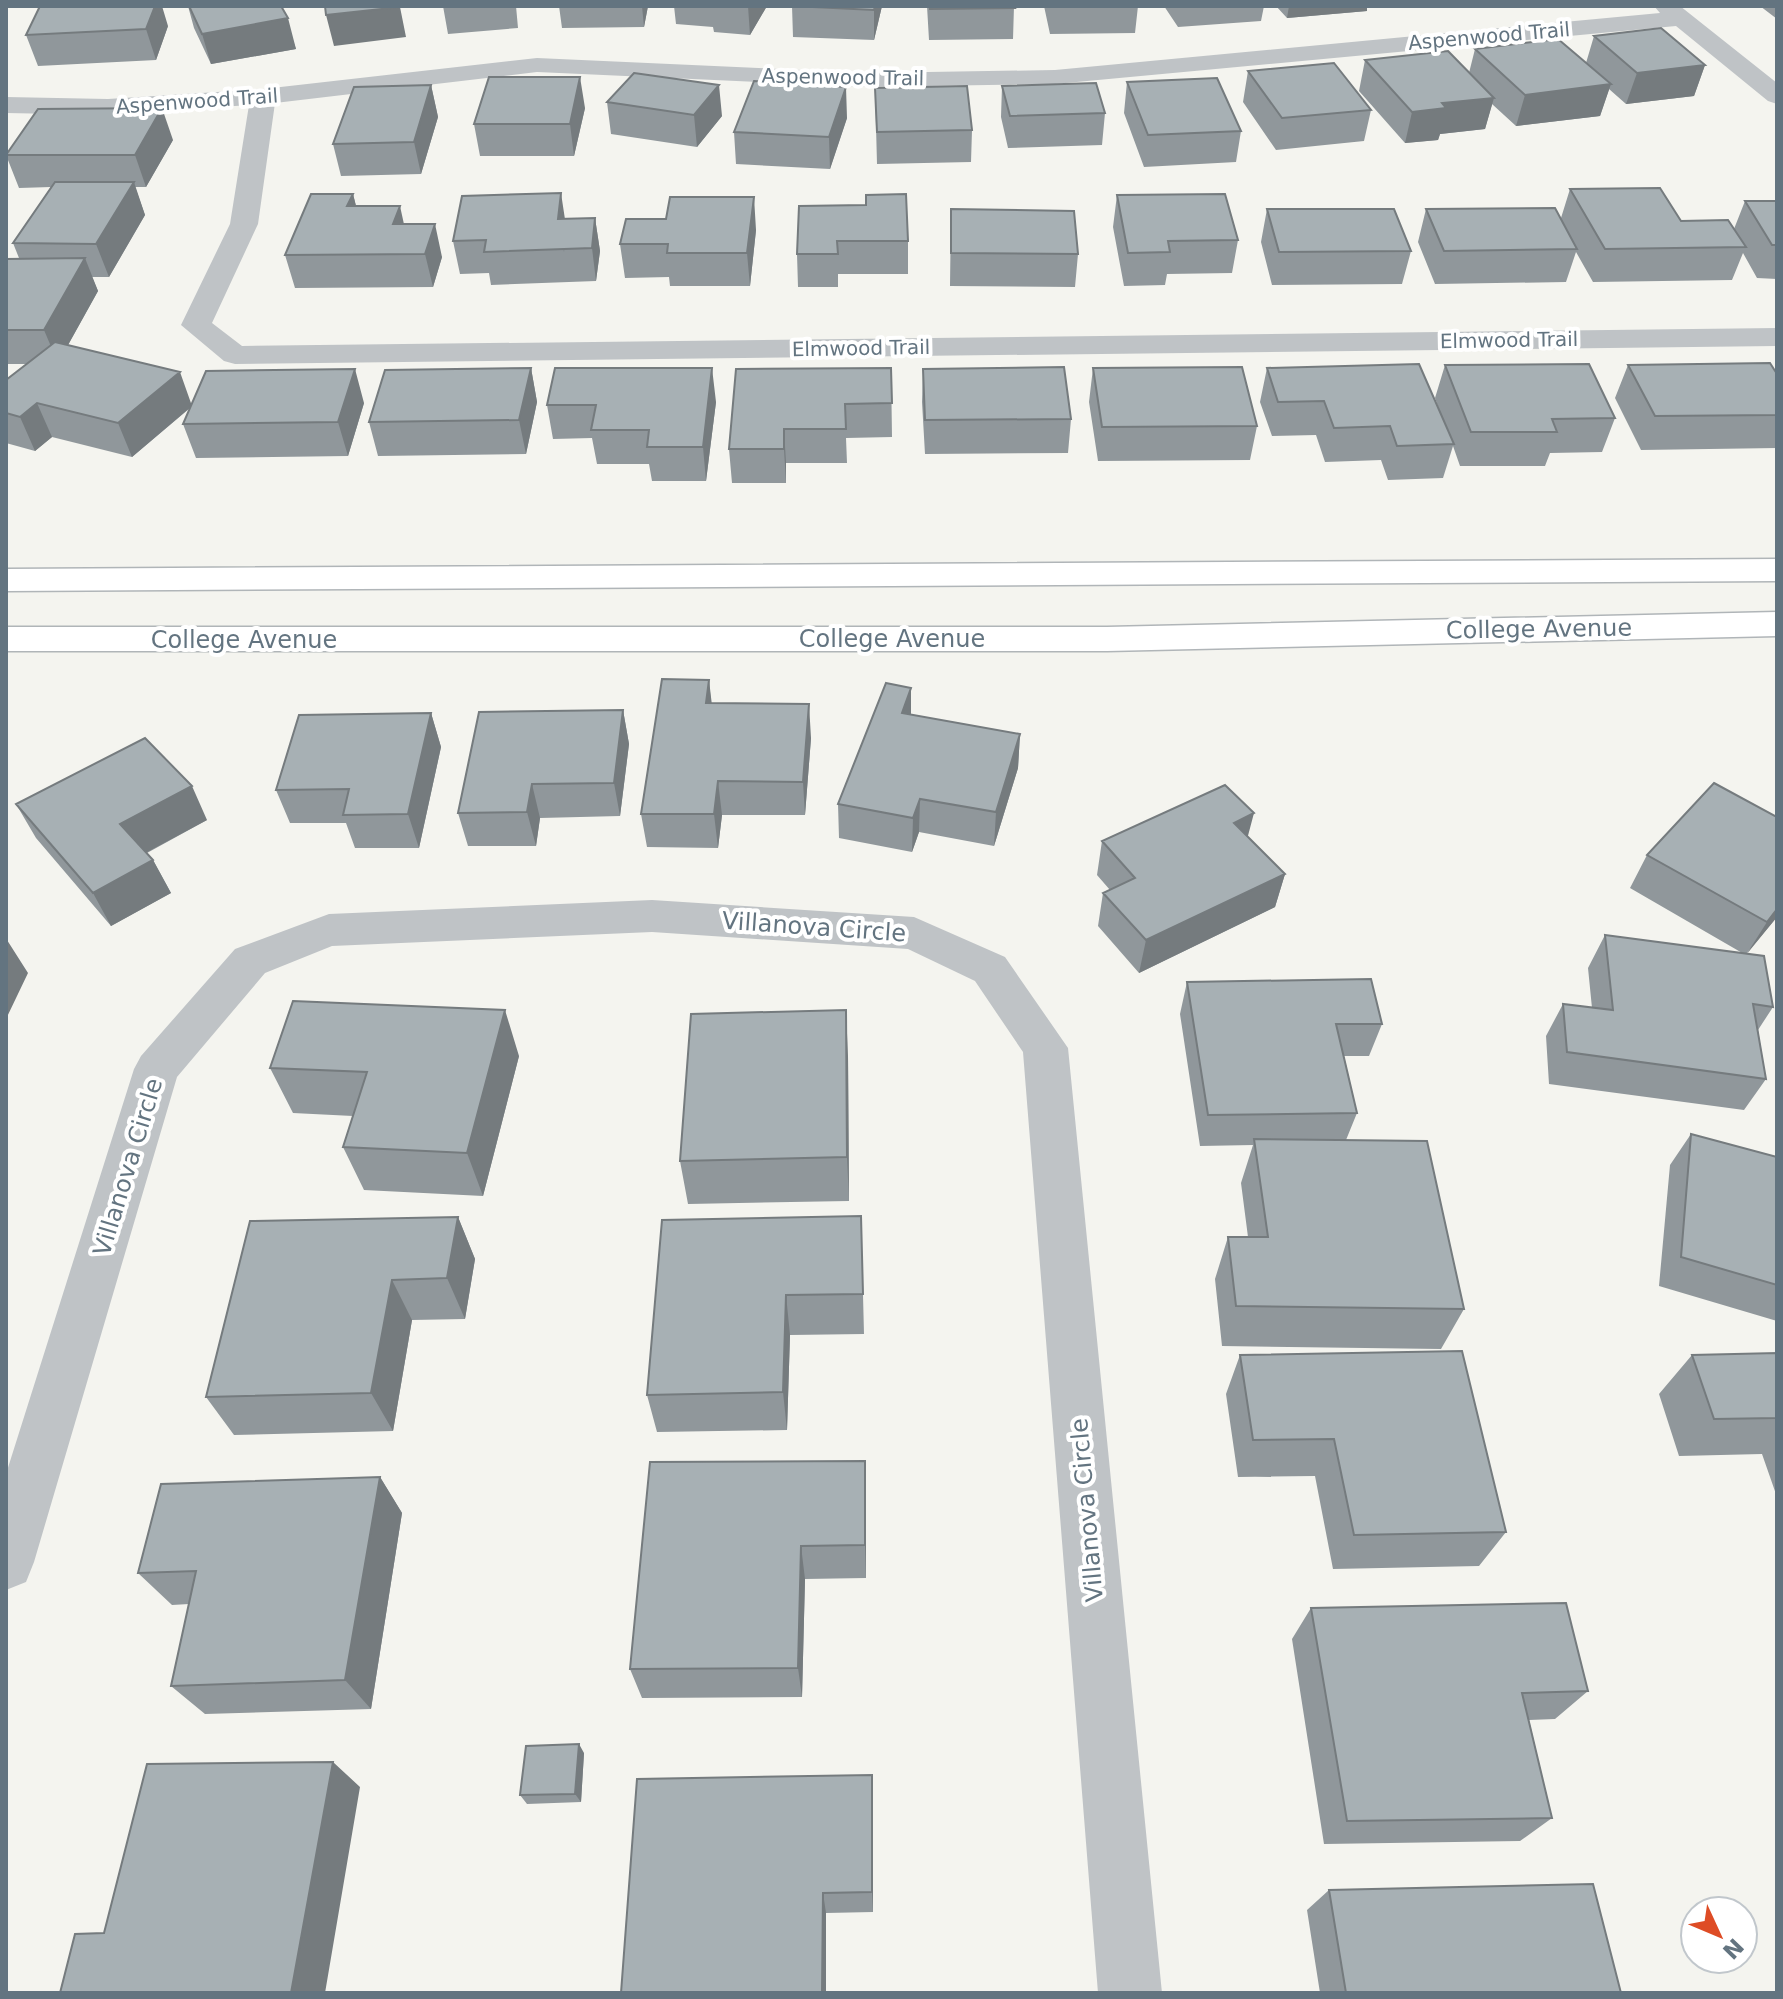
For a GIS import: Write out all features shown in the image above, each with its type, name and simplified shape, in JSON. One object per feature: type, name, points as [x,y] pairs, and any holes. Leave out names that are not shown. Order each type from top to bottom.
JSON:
[{"type":"main road","points":[[6,580],[1777,570]]},
{"type":"main road","name":"College Avenue","points":[[6,639],[1107,639],[1777,624]]},
{"type":"street","points":[[1673,12],[1777,96]]},
{"type":"street","name":"Aspenwood Trail","points":[[6,105],[108,107],[263,97],[537,65],[868,80],[1055,77],[1673,12]]},
{"type":"street","name":"Elmwood Trail","points":[[263,97],[244,224],[196,325],[235,355],[1777,337]]},
{"type":"street","name":"Villanova Circle","points":[[6,1562],[157,1069],[250,961],[329,930],[621,917],[652,916],[914,933],[990,969],[1045,1048],[1130,1993]]},
{"type":"building","points":[[40,6],[155,6],[146,29],[26,35]]},
{"type":"building","points":[[189,6],[281,6],[288,18],[202,34]]},
{"type":"building","points":[[325,6],[399,6],[400,7],[326,15]]},
{"type":"building","points":[[792,6],[875,6],[874,10]]},
{"type":"building","points":[[930,6],[1014,6],[1015,8],[930,9]]},
{"type":"building","points":[[1661,28],[1705,65],[1637,73],[1594,36]]},
{"type":"building","points":[[1558,39],[1611,84],[1525,95],[1475,49]]},
{"type":"building","points":[[1448,51],[1494,98],[1442,103],[1446,108],[1412,112],[1365,60]]},
{"type":"building","points":[[1334,63],[1371,110],[1282,118],[1248,71]]},
{"type":"building","points":[[634,73],[719,85],[694,115],[607,102]]},
{"type":"building","points":[[489,77],[580,77],[570,124],[474,124]]},
{"type":"building","points":[[1217,78],[1241,131],[1148,135],[1127,82]]},
{"type":"building","points":[[754,81],[846,87],[829,137],[734,132]]},
{"type":"building","points":[[1096,83],[1105,113],[1010,116],[1002,86]]},
{"type":"building","points":[[431,85],[414,142],[333,144],[354,87]]},
{"type":"building","points":[[967,86],[972,130],[877,132],[875,88]]},
{"type":"building","points":[[162,108],[135,155],[6,155],[38,109]]},
{"type":"building","points":[[55,182],[134,182],[96,244],[13,243]]},
{"type":"building","points":[[1660,188],[1681,221],[1728,220],[1746,247],[1605,249],[1570,189]]},
{"type":"building","points":[[561,193],[558,219],[595,218],[592,248],[484,252],[486,240],[453,241],[462,196]]},
{"type":"building","points":[[311,194],[353,194],[347,206],[400,206],[393,224],[435,224],[425,254],[285,255]]},
{"type":"building","points":[[906,194],[908,241],[837,241],[838,254],[797,254],[799,206],[866,205],[866,195]]},
{"type":"building","points":[[1225,194],[1238,240],[1168,241],[1170,252],[1128,253],[1117,195]]},
{"type":"building","points":[[670,197],[754,197],[747,253],[667,253],[668,244],[620,244],[626,219],[666,219]]},
{"type":"building","points":[[1745,201],[1777,201],[1777,245],[1772,245]]},
{"type":"building","points":[[1555,208],[1577,249],[1444,251],[1426,209]]},
{"type":"building","points":[[951,209],[1074,211],[1078,254],[951,253]]},
{"type":"building","points":[[1267,209],[1394,209],[1411,251],[1279,252]]},
{"type":"building","points":[[85,258],[44,330],[6,330],[6,259]]},
{"type":"building","points":[[55,342],[180,372],[118,423],[37,403],[20,417],[6,413],[6,380]]},
{"type":"building","points":[[1770,363],[1777,374],[1777,415],[1655,416],[1628,365]]},
{"type":"building","points":[[1419,364],[1454,444],[1397,446],[1390,426],[1334,428],[1324,401],[1278,402],[1267,368]]},
{"type":"building","points":[[1589,364],[1615,418],[1552,419],[1557,432],[1471,432],[1445,365]]},
{"type":"building","points":[[1064,367],[1071,419],[925,420],[923,369]]},
{"type":"building","points":[[1242,367],[1257,426],[1102,427],[1093,368]]},
{"type":"building","points":[[531,368],[519,420],[369,422],[385,370]]},
{"type":"building","points":[[555,368],[712,368],[703,447],[647,447],[649,430],[591,430],[596,405],[547,405]]},
{"type":"building","points":[[891,368],[892,403],[845,404],[846,429],[784,429],[784,449],[729,449],[736,369]]},
{"type":"building","points":[[355,369],[338,422],[183,424],[206,371]]},
{"type":"building","points":[[662,679],[709,680],[706,703],[809,704],[803,782],[718,781],[714,814],[641,814]]},
{"type":"building","points":[[886,683],[911,688],[902,713],[1020,734],[996,812],[920,799],[913,818],[838,804]]},
{"type":"building","points":[[623,710],[614,783],[532,784],[527,812],[458,813],[479,712]]},
{"type":"building","points":[[431,713],[408,814],[343,815],[349,789],[276,790],[299,715]]},
{"type":"building","points":[[145,738],[192,786],[120,824],[153,860],[93,893],[16,804]]},
{"type":"building","points":[[1714,783],[1777,817],[1777,909],[1767,922],[1647,855]]},
{"type":"building","points":[[1225,785],[1254,813],[1234,823],[1285,874],[1146,940],[1103,893],[1135,878],[1102,841]]},
{"type":"building","points":[[1605,935],[1764,956],[1773,1007],[1753,1004],[1766,1079],[1567,1052],[1563,1004],[1613,1010]]},
{"type":"building","points":[[1371,979],[1382,1024],[1336,1024],[1357,1113],[1208,1115],[1187,982]]},
{"type":"building","points":[[293,1001],[505,1010],[467,1153],[343,1147],[367,1072],[270,1068]]},
{"type":"building","points":[[846,1010],[847,1157],[680,1161],[691,1014]]},
{"type":"building","points":[[1691,1134],[1777,1157],[1777,1285],[1681,1257]]},
{"type":"building","points":[[1254,1139],[1427,1141],[1464,1309],[1236,1306],[1228,1237],[1268,1237]]},
{"type":"building","points":[[861,1216],[863,1294],[786,1295],[783,1392],[647,1395],[662,1220]]},
{"type":"building","points":[[458,1217],[447,1278],[392,1280],[371,1393],[206,1397],[250,1221]]},
{"type":"building","points":[[1462,1351],[1506,1532],[1354,1535],[1334,1439],[1253,1440],[1240,1355]]},
{"type":"building","points":[[1777,1353],[1777,1418],[1714,1419],[1692,1355]]},
{"type":"building","points":[[865,1461],[865,1545],[801,1546],[798,1668],[630,1669],[650,1462]]},
{"type":"building","points":[[380,1477],[345,1680],[171,1686],[196,1571],[138,1573],[161,1484]]},
{"type":"building","points":[[1566,1603],[1588,1691],[1522,1693],[1552,1818],[1347,1821],[1311,1608]]},
{"type":"building","points":[[579,1744],[575,1794],[520,1795],[526,1746]]},
{"type":"building","points":[[333,1762],[291,1993],[60,1993],[75,1934],[104,1933],[147,1764]]},
{"type":"building","points":[[872,1775],[872,1892],[823,1893],[822,1993],[621,1993],[637,1779]]},
{"type":"building","points":[[1593,1884],[1621,1993],[1346,1993],[1329,1890]]}]
